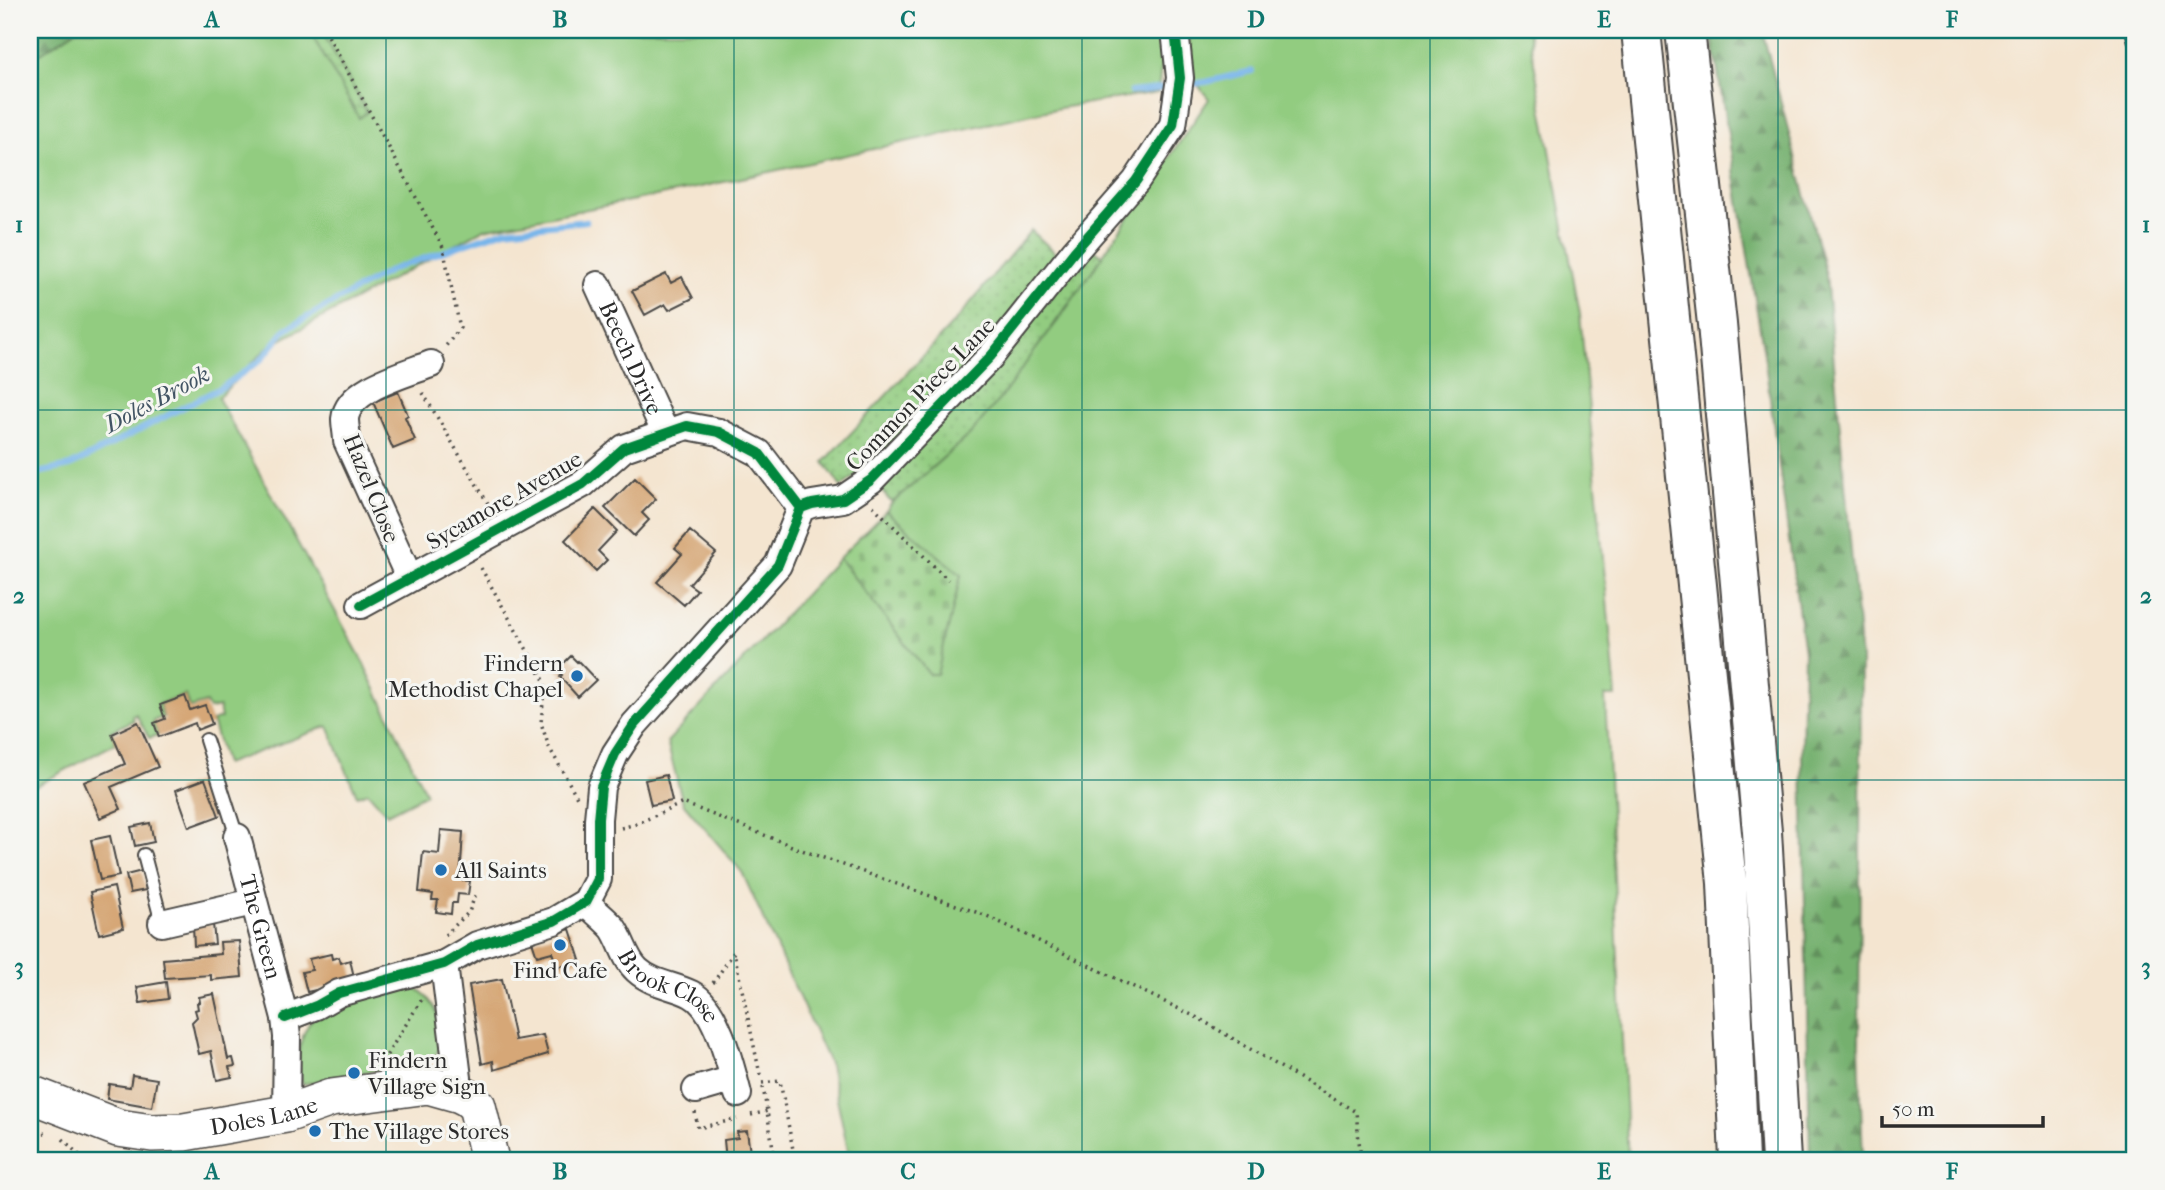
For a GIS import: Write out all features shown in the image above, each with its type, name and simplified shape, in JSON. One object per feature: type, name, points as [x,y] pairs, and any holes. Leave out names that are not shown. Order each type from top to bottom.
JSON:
[{"type":"highway","points":[[1642,30],[1727,883],[1739,1160]]},
{"type":"highway","points":[[1685,30],[1717,324],[1762,832],[1781,1160]]},
{"type":"street","name":"Common Piece Lane","points":[[801,508],[844,499],[871,480],[991,356],[1074,252],[1136,181],[1173,125],[1180,86],[1175,30]]},
{"type":"street","name":"Beech Drive","points":[[598,285],[665,432]]},
{"type":"street","name":"Hazel Close","points":[[409,577],[347,441],[345,417],[353,399],[375,386],[430,364]]},
{"type":"street","name":"Sycamore Avenue","points":[[361,605],[583,484],[624,448],[687,426],[719,432],[759,453],[801,508]]},
{"type":"street","points":[[285,1018],[316,1006],[339,993],[444,964],[477,945],[554,921],[586,902],[598,879],[601,787],[615,754],[634,725],[778,565],[792,537],[801,508]]},
{"type":"street","name":"The Green","points":[[237,837],[285,1018],[286,1114]]},
{"type":"street","points":[[162,923],[253,902]]},
{"type":"street","name":"Brook Close","points":[[586,902],[613,929],[638,971],[663,985],[692,995],[709,1013],[736,1087],[696,1090]]},
{"type":"street","points":[[444,964],[460,1094],[477,1106],[490,1160]]},
{"type":"street","name":"Doles Lane","points":[[30,1094],[118,1128],[152,1133],[184,1132],[286,1114],[331,1098],[428,1085],[460,1094]]},
{"type":"lane","points":[[2132,30],[2135,42]]},
{"type":"lane","points":[[206,740],[237,837]]},
{"type":"lane","points":[[144,855],[162,923]]},
{"type":"path","points":[[325,30],[443,247],[460,328],[430,364],[421,390],[503,529]]},
{"type":"path","points":[[856,490],[948,580]]},
{"type":"path","points":[[469,546],[545,682],[541,723],[549,747],[598,835],[636,824],[682,803],[807,852],[987,916],[1200,1018],[1356,1112],[1361,1160]]},
{"type":"path","points":[[377,1092],[376,1071],[444,964]]},
{"type":"path","points":[[762,1083],[780,1081],[795,1160]]},
{"type":"path","points":[[696,1090],[690,1094],[698,1128],[768,1111]]},
{"type":"path","points":[[30,1135],[55,1131],[84,1160]]},
{"type":"green space","points":[[30,30],[76,30],[30,60]]},
{"type":"green space","points":[[76,30],[1164,30],[1165,37],[1158,92],[1060,108],[687,190],[484,229],[268,347],[218,398],[362,660],[426,794],[387,814],[368,792],[357,796],[328,726],[225,764],[212,721],[221,718],[219,707],[209,709],[206,703],[190,708],[186,695],[159,704],[163,717],[153,721],[158,735],[149,738],[136,714],[132,716],[134,720],[111,731],[116,743],[30,789],[30,60]]},
{"type":"green space","points":[[309,30],[321,30],[367,112],[359,118]]},
{"type":"green space","points":[[1188,30],[1528,30],[1580,314],[1616,696],[1605,696],[1628,1160],[850,1160],[830,1065],[742,872],[683,803],[667,742],[839,558],[929,674],[961,575],[886,511],[971,433],[1060,318],[1209,99],[1194,80]]},
{"type":"green space","points":[[1711,30],[1762,30],[1826,275],[1861,660],[1859,1046],[1863,1160],[1810,1160],[1802,757],[1804,652],[1764,354]]},
{"type":"green space","points":[[1031,230],[1072,269],[1088,245],[1103,256],[1003,395],[971,433],[892,503],[863,470],[841,487],[824,462],[958,318]]},
{"type":"green space","points":[[886,511],[961,575],[937,674],[929,674],[839,558]]},
{"type":"green space","points":[[410,986],[424,994],[439,1017],[442,1042],[439,1050],[429,1060],[303,1084],[299,1068],[301,1042],[309,1023],[317,1014],[348,1001]]},
{"type":"building","points":[[666,274],[671,283],[682,277],[693,298],[669,310],[665,304],[645,315],[632,291]]},
{"type":"building","points":[[398,392],[415,440],[393,449],[373,402]]},
{"type":"building","points":[[635,478],[656,499],[642,513],[649,520],[634,536],[605,508]]},
{"type":"building","points":[[595,509],[617,531],[598,551],[607,560],[596,571],[565,540]]},
{"type":"building","points":[[690,531],[716,553],[689,584],[697,590],[684,605],[657,582],[682,554],[675,548]]},
{"type":"building","name":"Findern Methodist Chapel","points":[[571,656],[596,680],[578,697],[557,670]]},
{"type":"building","points":[[185,696],[190,710],[205,705],[212,724],[197,730],[195,723],[159,737],[154,723],[165,719],[160,705]]},
{"type":"building","points":[[138,722],[158,767],[111,787],[121,809],[100,818],[84,782],[125,764],[112,734]]},
{"type":"building","points":[[666,775],[672,801],[651,805],[645,780]]},
{"type":"building","points":[[205,779],[219,816],[189,827],[176,790]]},
{"type":"building","points":[[150,823],[154,842],[135,846],[131,827]]},
{"type":"building","name":"All Saints","points":[[441,830],[463,832],[460,880],[470,881],[468,895],[458,894],[457,903],[452,903],[451,914],[436,912],[438,900],[432,900],[433,894],[419,892],[423,852],[439,854]]},
{"type":"building","points":[[110,836],[119,876],[100,880],[91,840]]},
{"type":"building","points":[[142,871],[146,890],[130,893],[126,875]]},
{"type":"building","points":[[114,887],[123,928],[99,934],[90,892]]},
{"type":"building","points":[[213,924],[215,944],[194,946],[193,925]]},
{"type":"building","points":[[570,929],[580,960],[557,967],[552,952],[537,956],[532,941]]},
{"type":"building","points":[[239,941],[242,977],[211,980],[211,975],[165,978],[163,959],[221,954],[220,942]]},
{"type":"building","points":[[331,954],[332,959],[339,957],[341,963],[350,960],[355,981],[307,992],[302,972],[312,970],[309,959]]},
{"type":"building","points":[[502,979],[515,1040],[543,1035],[548,1054],[494,1070],[493,1061],[482,1064],[469,985]]},
{"type":"building","points":[[166,982],[168,999],[140,1003],[137,987]]},
{"type":"building","points":[[214,994],[228,1059],[233,1058],[235,1066],[229,1067],[232,1077],[217,1080],[211,1051],[199,1054],[192,1022],[197,1017],[195,1010],[198,1009],[199,997]]},
{"type":"building","points":[[132,1075],[157,1079],[152,1107],[107,1099],[109,1084],[130,1087]]},
{"type":"building","points":[[747,1131],[751,1160],[726,1160],[724,1140],[738,1138],[737,1132]]},
{"type":"waterway","points":[[1185,85],[1252,71]]},
{"type":"waterway","points":[[1131,92],[1171,87]]},
{"type":"waterway","name":"Doles Brook","points":[[30,479],[38,473],[70,466],[224,386],[261,360],[286,329],[393,269],[505,230],[586,221]]},
{"type":"cycle path","points":[[285,1018],[316,1006],[339,993],[444,964],[477,945],[554,921],[586,902],[598,879],[601,787],[615,754],[634,725],[778,565],[801,508],[843,499],[871,480],[991,356],[1074,252],[1136,181],[1173,125],[1180,78],[1175,30]]},
{"type":"cycle path","points":[[361,605],[583,484],[624,448],[687,426],[719,432],[759,453],[801,508]]},
{"type":"place","name":"Findern Methodist Chapel","points":[[577,676]]},
{"type":"place","name":"All Saints","points":[[441,870]]},
{"type":"place","name":"Find Cafe","points":[[560,945]]},
{"type":"place","name":"Findern Village Sign","points":[[354,1073]]},
{"type":"place","name":"The Village Stores","points":[[315,1131]]}]
